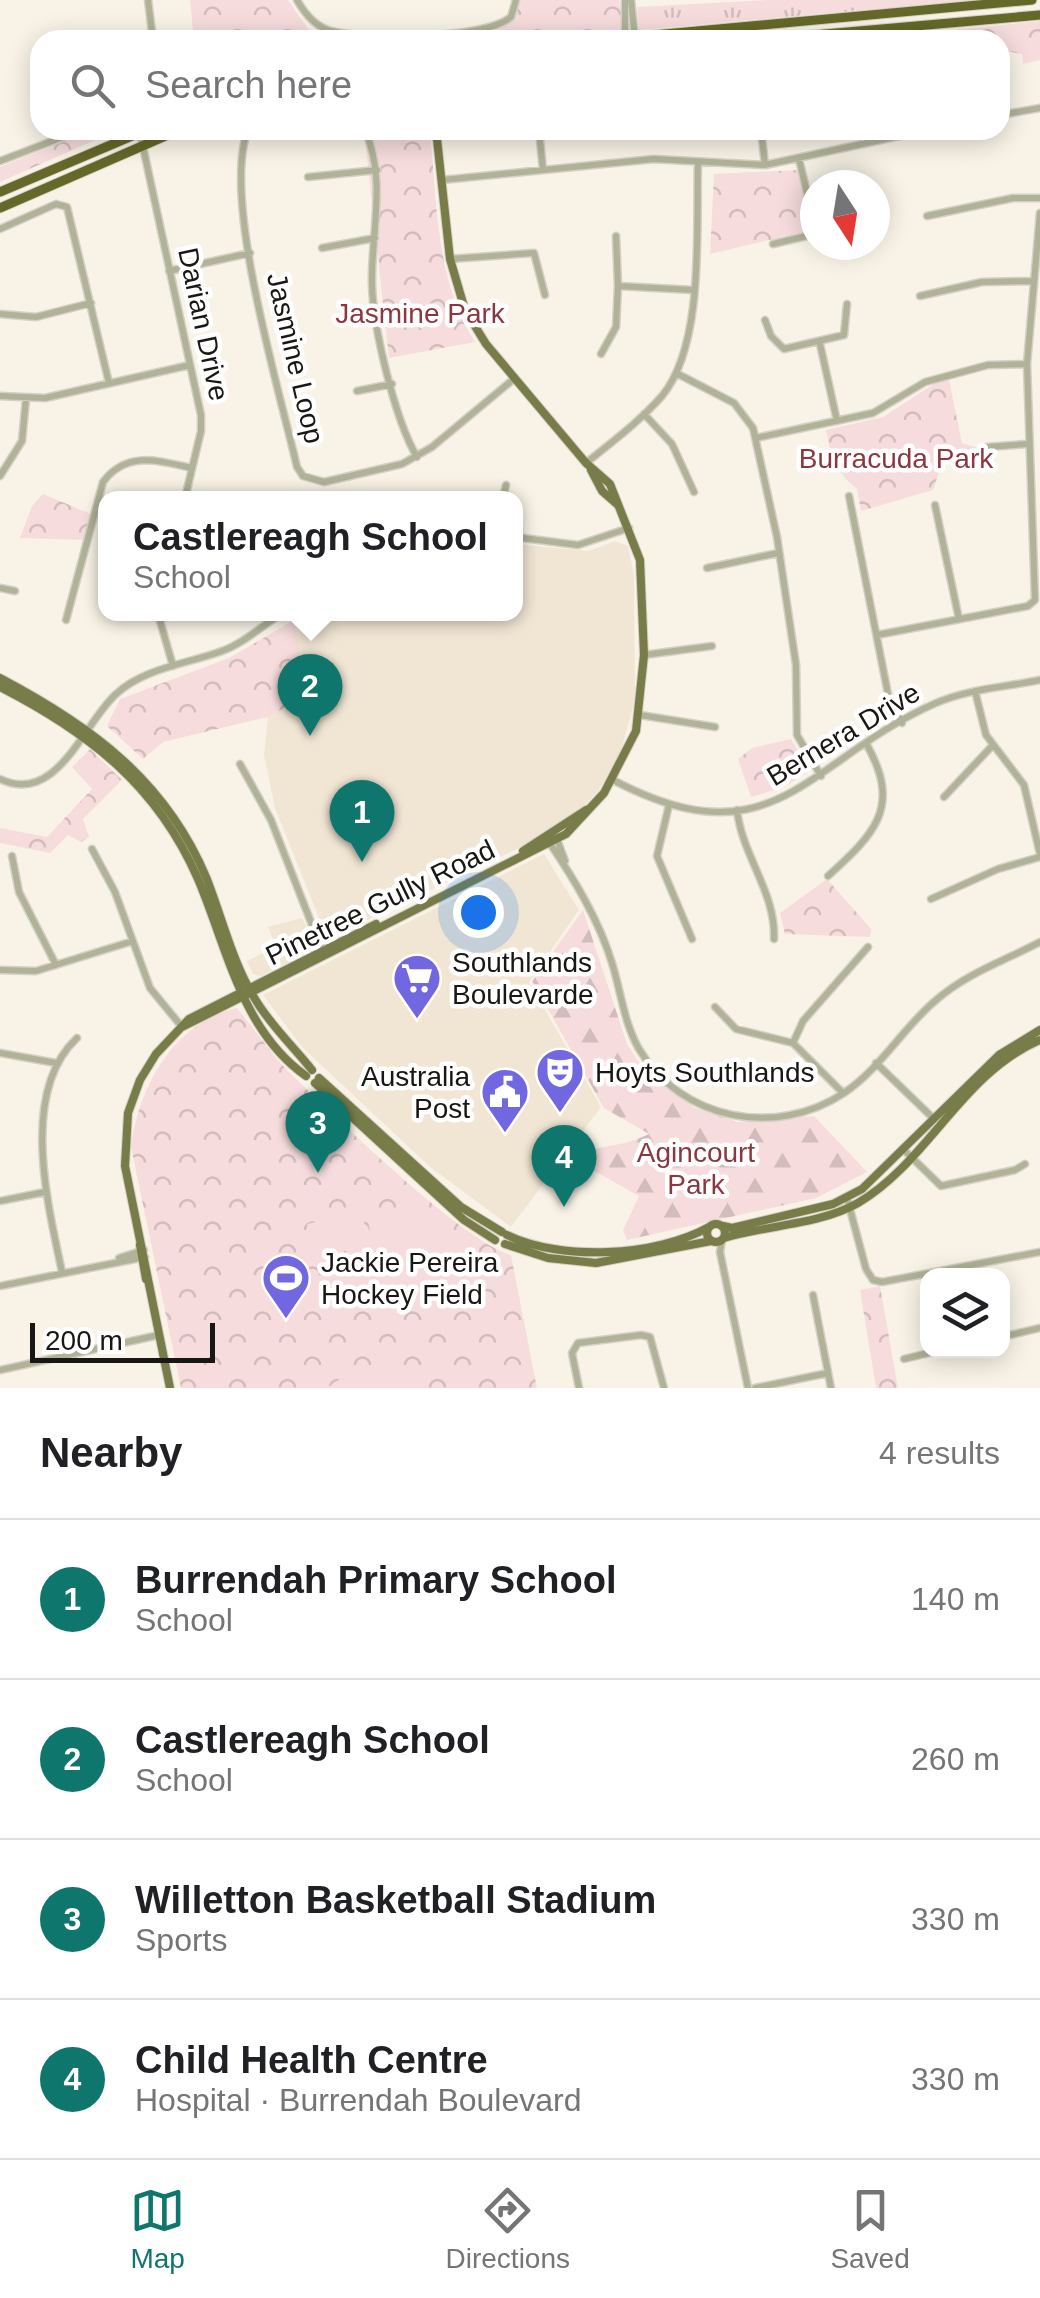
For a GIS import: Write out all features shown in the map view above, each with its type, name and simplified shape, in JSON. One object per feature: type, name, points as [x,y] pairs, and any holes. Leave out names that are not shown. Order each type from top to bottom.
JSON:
[{"type":"highway","points":[[714,30],[1032,0]]},
{"type":"highway","points":[[906,30],[1040,16]]},
{"type":"highway","points":[[0,192],[123,140]]},
{"type":"highway","points":[[0,208],[156,140]]},
{"type":"main road","name":"Pinetree Gully Road","points":[[245,991],[553,839],[590,808],[613,780],[640,715],[644,583],[630,527],[610,484],[586,463],[470,319],[450,259],[437,140]]},
{"type":"main road","points":[[0,678],[133,766],[173,816],[205,875],[245,991],[313,1077],[461,1207],[502,1238],[548,1258],[596,1263],[718,1240],[849,1202],[912,1157],[936,1121],[999,1056],[1040,1030]]},
{"type":"main road","points":[[0,687],[87,732]]},
{"type":"main road","name":"Pinetree Gully Road","points":[[170,1388],[126,1166],[128,1113],[156,1054],[182,1027],[245,991],[553,839]]},
{"type":"main road","points":[[502,1238],[529,1246],[590,1253],[690,1235],[709,1227],[738,1227],[849,1202],[996,1066],[1040,1040]]},
{"type":"main road","points":[[718,1240],[722,1226]]},
{"type":"main road","points":[[709,1227],[718,1240]]},
{"type":"street","points":[[148,0],[152,30]]},
{"type":"street","points":[[297,0],[326,30]]},
{"type":"street","points":[[464,30],[492,28],[511,17],[516,0]]},
{"type":"street","points":[[628,0],[630,30]]},
{"type":"street","points":[[850,30],[854,15]]},
{"type":"street","points":[[1010,112],[1040,108]]},
{"type":"street","points":[[0,161],[55,140]]},
{"type":"street","points":[[141,140],[142,146]]},
{"type":"street","name":"Jasmine Loop","points":[[247,140],[241,181],[250,253],[297,467],[303,476],[324,482],[417,457],[514,378]]},
{"type":"street","points":[[368,140],[377,170],[375,313],[400,424],[417,457]]},
{"type":"street","points":[[541,140],[543,170]]},
{"type":"street","points":[[762,140],[765,164]]},
{"type":"street","points":[[442,180],[654,159],[765,164],[882,140]]},
{"type":"street","name":"Darian Drive","points":[[142,146],[202,424],[187,491]]},
{"type":"street","points":[[799,159],[801,170]]},
{"type":"street","points":[[586,463],[644,414],[676,374],[687,340],[693,290],[698,162]]},
{"type":"street","points":[[308,177],[377,170]]},
{"type":"street","points":[[927,216],[1013,198],[1040,198]]},
{"type":"street","points":[[0,228],[56,204],[67,206],[109,383]]},
{"type":"street","points":[[877,634],[1028,606],[1035,600],[1027,364],[1040,213]]},
{"type":"street","points":[[773,244],[800,235]]},
{"type":"street","points":[[601,354],[616,327],[616,236]]},
{"type":"street","points":[[322,248],[375,238]]},
{"type":"street","points":[[169,271],[250,253]]},
{"type":"street","points":[[450,259],[534,253],[546,295]]},
{"type":"street","points":[[920,296],[982,282],[1032,281]]},
{"type":"street","points":[[618,286],[693,290]]},
{"type":"street","points":[[0,314],[36,317],[91,303]]},
{"type":"street","points":[[766,320],[771,336],[784,349],[820,344],[844,335],[847,304]]},
{"type":"street","points":[[338,320],[375,313]]},
{"type":"street","points":[[820,344],[837,421]]},
{"type":"street","points":[[756,438],[880,411],[926,382],[988,365],[1027,364]]},
{"type":"street","points":[[0,396],[26,399],[190,365]]},
{"type":"street","points":[[676,374],[734,403],[746,416],[756,438],[798,681],[797,735],[821,776]]},
{"type":"street","points":[[357,391],[392,384]]},
{"type":"street","points":[[0,476],[22,441],[26,399]]},
{"type":"street","points":[[644,414],[672,444],[694,492]]},
{"type":"street","points":[[987,447],[1027,444]]},
{"type":"street","points":[[101,491],[112,470],[151,459],[192,468]]},
{"type":"street","points":[[505,491],[506,485]]},
{"type":"street","points":[[848,496],[890,699],[902,723]]},
{"type":"street","points":[[66,620],[98,501]]},
{"type":"street","points":[[936,505],[959,618]]},
{"type":"street","points":[[523,538],[578,546],[630,527]]},
{"type":"street","points":[[707,568],[778,552]]},
{"type":"street","points":[[0,588],[15,591]]},
{"type":"street","points":[[160,621],[173,666]]},
{"type":"street","points":[[0,778],[15,785],[35,782],[67,759],[122,689],[238,644],[272,621]]},
{"type":"street","points":[[644,654],[712,646]]},
{"type":"street","name":"Bernera Drive","points":[[613,780],[669,805],[738,810],[783,800],[866,744],[936,704],[975,691],[1040,681]]},
{"type":"street","points":[[931,899],[998,869],[1040,856],[1024,785],[992,746],[981,724],[975,691]]},
{"type":"street","points":[[640,715],[716,727]]},
{"type":"street","points":[[828,876],[863,846],[878,822],[883,801],[880,769],[866,744]]},
{"type":"street","points":[[944,797],[992,746]]},
{"type":"street","points":[[240,764],[271,820],[323,952]]},
{"type":"street","points":[[669,805],[657,856],[692,939]]},
{"type":"street","points":[[738,810],[742,842],[771,906],[774,938]]},
{"type":"street","points":[[553,839],[611,958],[635,1042],[674,1090],[711,1110],[771,1119],[800,1114],[844,1093],[949,990],[993,962],[1040,942]]},
{"type":"street","points":[[92,849],[150,988],[182,1027]]},
{"type":"street","points":[[12,856],[19,892],[56,965]]},
{"type":"street","points":[[0,970],[36,971],[133,941]]},
{"type":"street","points":[[793,1043],[803,1021],[868,947]]},
{"type":"street","points":[[714,1006],[736,1029],[793,1043],[844,1093]]},
{"type":"street","points":[[62,1272],[41,1162],[46,1105],[56,1063],[77,1038]]},
{"type":"street","points":[[0,1054],[56,1063]]},
{"type":"street","points":[[876,1064],[936,1121]]},
{"type":"street","points":[[903,1149],[940,1186],[1015,1170],[1025,1164]]},
{"type":"street","points":[[0,1201],[45,1192]]},
{"type":"street","points":[[849,1202],[866,1270],[873,1280],[882,1282],[1040,1252]]},
{"type":"street","points":[[718,1240],[752,1388],[828,1372]]},
{"type":"street","points":[[0,1286],[142,1252]]},
{"type":"street","points":[[813,1294],[831,1388]]},
{"type":"street","points":[[1010,1335],[1040,1328]]},
{"type":"street","points":[[580,1388],[572,1353],[578,1343],[641,1334],[650,1336],[655,1346],[664,1388]]},
{"type":"street","points":[[0,1370],[159,1335]]},
{"type":"street","points":[[904,1359],[920,1355]]},
{"type":"shaded area","points":[[615,541],[628,546],[634,576],[635,700],[619,757],[598,791],[581,809],[534,841],[334,936],[325,933],[275,808],[264,755],[268,717],[290,705],[308,706],[293,621],[523,621],[523,545],[589,551]]},
{"type":"shaded area","name":"Southlands Boulevarde","points":[[544,854],[579,910],[529,982],[601,1107],[511,1227],[430,1167],[302,1047],[263,995]]},
{"type":"shaded area","points":[[302,918],[315,945],[312,951],[260,976],[253,974],[247,961],[276,946],[268,927]]},
{"type":"green space","points":[[190,0],[288,0],[309,30],[193,30]]},
{"type":"green space","points":[[519,0],[619,0],[624,29],[497,30],[506,25]]},
{"type":"green space","points":[[769,0],[976,0],[639,30],[637,7]]},
{"type":"green space","points":[[1040,21],[1040,60],[1023,64],[1022,54],[1010,52],[1010,30],[953,30]]},
{"type":"green space","points":[[68,140],[95,140],[0,182],[0,167]]},
{"type":"green space","name":"Jasmine Park","points":[[365,140],[431,140],[445,266],[452,293],[475,342],[389,358]]},
{"type":"green space","points":[[798,170],[800,233],[710,254],[714,174]]},
{"type":"green space","name":"Burracuda Park","points":[[949,380],[962,443],[978,448],[979,456],[942,464],[933,490],[861,511],[857,489],[836,464],[826,430],[883,417],[937,382]]},
{"type":"green space","points":[[43,494],[91,514],[85,540],[20,538],[32,506]]},
{"type":"green space","points":[[294,621],[308,706],[290,705],[268,717],[163,742],[143,759],[107,726],[120,699],[229,658]]},
{"type":"green space","points":[[791,739],[810,771],[782,788],[751,797],[738,759],[752,748]]},
{"type":"green space","points":[[90,749],[122,780],[83,819],[89,837],[81,842],[68,835],[50,853],[0,843],[0,828],[47,837],[92,789],[72,767]]},
{"type":"green space","points":[[827,879],[872,930],[869,937],[785,934],[780,913]]},
{"type":"green space","name":"Agincourt Park","points":[[583,910],[627,1044],[643,1069],[695,1108],[738,1122],[814,1116],[867,1172],[816,1198],[627,1240],[623,1230],[639,1196],[589,1168],[554,1175],[587,1151],[649,1134],[604,1108],[532,981]]},
{"type":"green space","points":[[237,1008],[284,1067],[366,1146],[462,1227],[511,1255],[537,1388],[181,1388],[131,1147],[142,1103],[163,1061],[194,1027]]},
{"type":"green space","points":[[427,1206],[434,1238],[464,1232],[471,1265],[382,1284],[367,1217]]},
{"type":"green space","points":[[362,1212],[369,1246],[314,1257],[307,1224]]},
{"type":"green space","points":[[369,1251],[377,1284],[341,1292],[334,1258]]},
{"type":"green space","points":[[880,1286],[898,1388],[876,1388],[860,1290]]},
{"type":"green space","points":[[371,1368],[395,1372],[418,1388],[327,1388],[350,1372]]},
{"type":"place","name":"Castlereagh School","points":[[310,736]]},
{"type":"place","name":"Burrendah Primary School","points":[[362,862]]},
{"type":"place","name":"Southlands Boulevarde","points":[[417,1020]]},
{"type":"place","name":"Hoyts Southlands","points":[[560,1114]]},
{"type":"place","name":"Australia Post","points":[[505,1134]]},
{"type":"place","name":"Willetton Basketball Stadium","points":[[318,1173]]},
{"type":"place","name":"Child Health Centre","points":[[564,1207]]},
{"type":"place","name":"Jackie Pereira Hockey Field","points":[[286,1320]]}]
